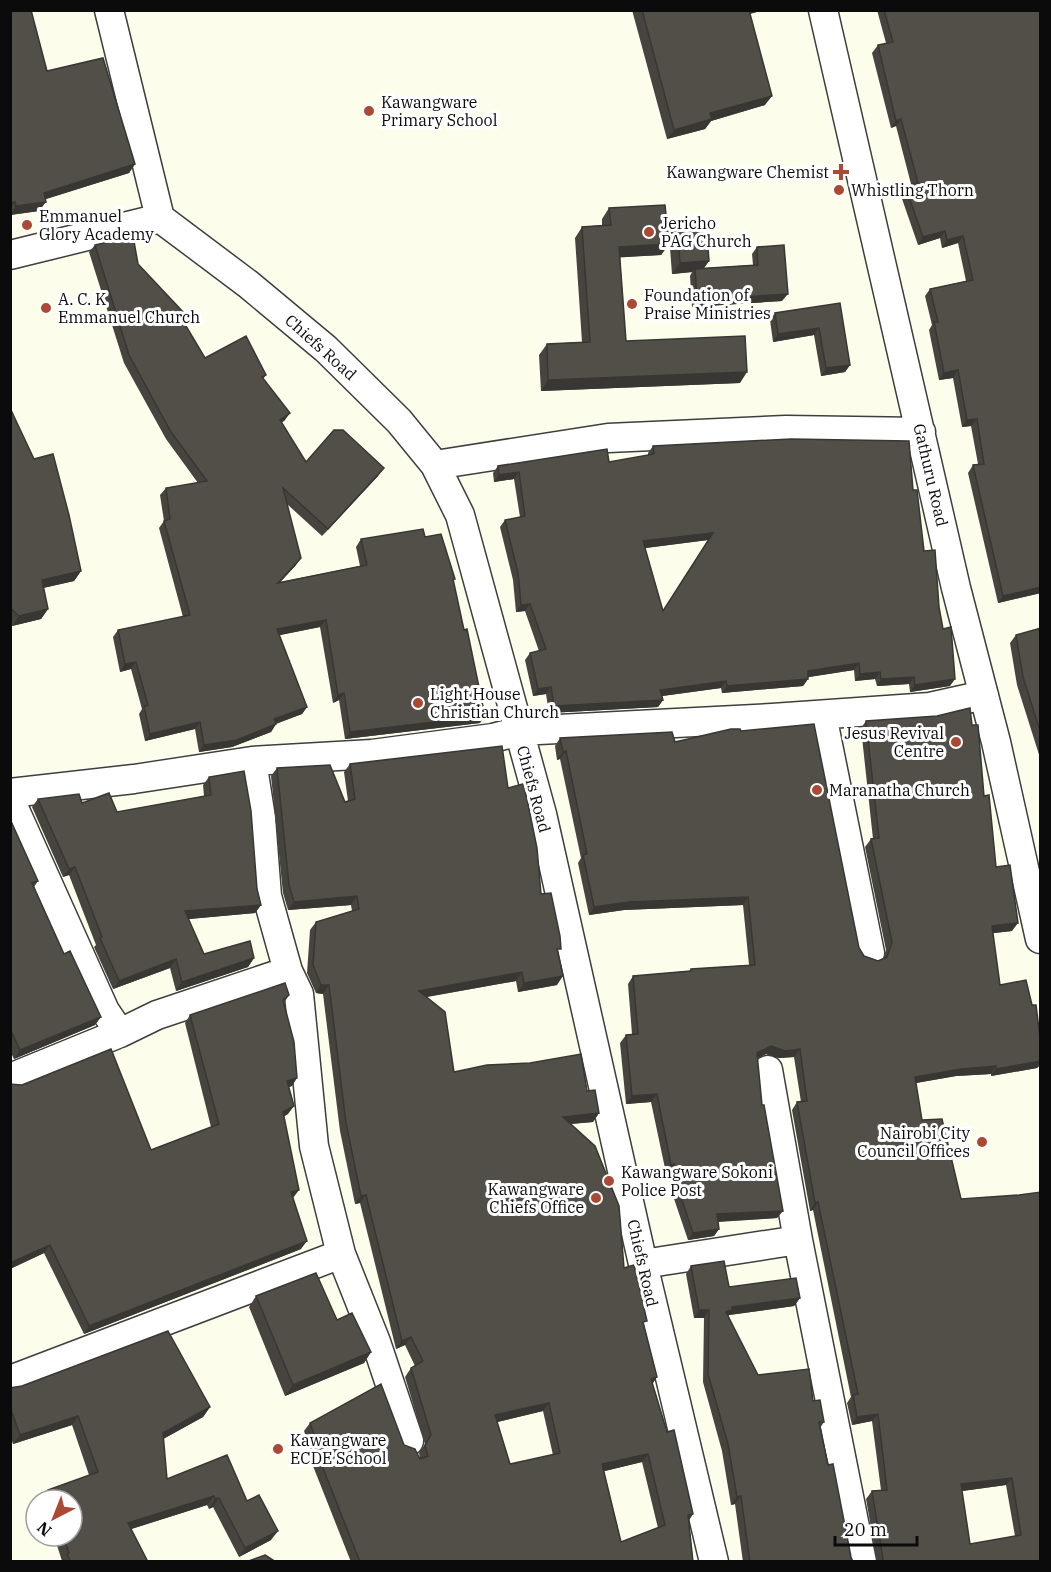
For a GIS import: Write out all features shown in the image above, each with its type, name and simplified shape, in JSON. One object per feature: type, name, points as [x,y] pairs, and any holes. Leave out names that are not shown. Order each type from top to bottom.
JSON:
[{"type":"street","points":[[10,255],[160,218],[108,10]]},
{"type":"street","name":"Gathuru Road","points":[[824,10],[956,588],[984,695],[1041,939]]},
{"type":"street","name":"Chiefs Road","points":[[160,218],[248,284],[326,349],[399,421],[435,465],[460,515],[542,814],[643,1264],[714,1562]]},
{"type":"street","points":[[435,465],[609,438],[786,430],[921,432]]},
{"type":"street","points":[[10,793],[252,761],[372,754],[493,738],[519,731],[930,707],[984,695]]},
{"type":"street","points":[[822,715],[870,953]]},
{"type":"street","points":[[252,761],[261,818],[267,896],[288,971],[299,994],[315,1146],[341,1254],[376,1342],[410,1441]]},
{"type":"street","points":[[10,799],[105,1011],[120,1034]]},
{"type":"street","points":[[10,1078],[120,1034],[157,1015],[288,971]]},
{"type":"street","points":[[768,1070],[798,1240],[862,1562]]},
{"type":"street","points":[[643,1264],[798,1240]]},
{"type":"street","points":[[10,1380],[341,1254]]},
{"type":"building","points":[[10,10],[31,10],[47,71],[103,58],[135,164],[44,193],[46,202],[16,206],[15,202],[10,203]]},
{"type":"building","points":[[642,10],[749,10],[772,96],[710,113],[712,119],[674,130]]},
{"type":"building","points":[[884,10],[1041,10],[1041,587],[1003,596],[973,465],[984,464],[977,419],[967,420],[958,370],[944,373],[934,322],[938,322],[930,289],[973,280],[963,236],[947,240],[945,231],[923,237],[905,186],[918,183],[901,119],[896,121],[878,45],[893,42]]},
{"type":"building","points":[[665,205],[669,244],[619,247],[626,341],[745,336],[747,372],[548,380],[547,344],[590,342],[582,227],[611,225],[609,208]]},
{"type":"building","points":[[706,222],[709,261],[680,263],[677,224]]},
{"type":"building","points":[[133,236],[138,264],[184,313],[180,316],[205,358],[246,336],[266,375],[262,377],[290,413],[280,420],[306,462],[334,430],[343,430],[384,468],[328,529],[283,488],[301,558],[278,583],[367,565],[361,539],[423,529],[425,537],[441,534],[455,579],[453,579],[464,630],[467,629],[485,716],[350,732],[344,693],[338,695],[326,620],[277,629],[307,707],[274,719],[276,724],[237,740],[204,745],[200,722],[150,734],[144,707],[148,705],[136,662],[125,664],[118,630],[190,615],[164,521],[170,519],[166,488],[207,481],[171,432],[129,355],[95,245]]},
{"type":"building","points":[[784,245],[788,294],[697,300],[695,269],[758,265],[757,247]]},
{"type":"building","points":[[840,303],[850,365],[826,368],[819,328],[778,334],[775,313]]},
{"type":"building","points":[[10,408],[34,459],[53,454],[81,571],[42,580],[48,609],[19,616],[10,608]]},
{"type":"building","points":[[791,439],[909,441],[913,490],[917,490],[924,551],[935,550],[939,607],[943,629],[951,627],[955,679],[915,685],[914,677],[881,679],[880,672],[860,674],[859,663],[808,671],[808,679],[727,686],[726,681],[660,690],[663,700],[554,706],[551,687],[538,689],[530,653],[546,649],[530,604],[521,605],[518,573],[505,520],[525,516],[519,472],[499,475],[498,466],[607,449],[609,462],[654,454],[653,446]],"holes":[[[713,533],[663,611],[643,541]]]},
{"type":"building","points":[[1041,628],[1041,734],[1023,677],[1016,635]]},
{"type":"building","points":[[970,708],[972,725],[978,725],[984,796],[989,795],[996,867],[1010,865],[1018,923],[992,926],[1000,985],[1026,980],[1032,1005],[1036,1005],[1041,1061],[996,1069],[996,1066],[961,1069],[915,1077],[922,1120],[942,1119],[961,1199],[1041,1192],[1041,1562],[881,1562],[883,1559],[872,1491],[887,1490],[878,1414],[857,1417],[853,1395],[858,1394],[818,1202],[815,1203],[797,1102],[807,1101],[800,1049],[785,1051],[771,1046],[757,1053],[762,1105],[764,1105],[783,1211],[717,1214],[719,1229],[693,1233],[676,1182],[674,1164],[671,1165],[657,1094],[632,1096],[626,1035],[638,1034],[633,976],[755,965],[748,897],[629,902],[594,907],[583,855],[587,854],[566,751],[563,752],[560,738],[672,732],[675,742],[731,729],[741,731],[814,724],[859,948],[864,956],[878,961],[887,957],[892,942],[871,839],[879,838],[866,721],[937,716]],"holes":[[[1012,1478],[1021,1535],[970,1544],[961,1484]]]},
{"type":"building","points":[[502,746],[508,788],[523,784],[537,848],[541,894],[551,893],[560,936],[561,949],[557,949],[563,976],[524,983],[522,972],[419,991],[445,1012],[454,1072],[487,1065],[530,1063],[581,1054],[587,1091],[595,1090],[599,1113],[563,1117],[595,1146],[619,1206],[624,1268],[634,1265],[647,1321],[643,1322],[657,1377],[651,1379],[667,1432],[674,1430],[693,1514],[688,1515],[693,1562],[360,1562],[319,1458],[322,1456],[310,1423],[381,1384],[404,1445],[415,1449],[420,1459],[428,1456],[425,1445],[431,1435],[411,1368],[423,1361],[411,1337],[402,1341],[366,1195],[361,1196],[346,1123],[329,985],[321,985],[313,965],[316,922],[359,909],[357,896],[294,902],[289,885],[277,768],[330,765],[345,802],[355,799],[350,764]],"holes":[[[549,1403],[560,1453],[510,1464],[495,1415]],[[648,1454],[665,1525],[621,1542],[602,1464]]]},
{"type":"building","points":[[244,771],[251,811],[257,889],[261,905],[185,911],[204,954],[250,941],[254,958],[182,982],[176,959],[119,981],[100,938],[102,937],[75,867],[69,869],[38,799],[79,794],[82,803],[109,793],[117,812],[211,795],[209,777]]},
{"type":"building","points":[[10,819],[38,881],[32,883],[64,954],[70,951],[101,1017],[20,1050],[10,1029]]},
{"type":"building","points":[[285,983],[289,995],[283,1000],[294,1042],[297,1078],[287,1081],[294,1106],[283,1112],[299,1190],[291,1192],[307,1241],[89,1326],[50,1245],[10,1263],[10,1084],[22,1085],[111,1049],[151,1150],[219,1124],[190,1015]]},
{"type":"building","points":[[724,1261],[729,1287],[796,1278],[800,1298],[732,1307],[732,1310],[726,1312],[758,1375],[809,1369],[813,1401],[820,1400],[824,1422],[819,1422],[828,1465],[833,1464],[853,1562],[750,1562],[741,1496],[737,1497],[728,1444],[708,1374],[709,1310],[699,1310],[691,1266]]},
{"type":"building","points":[[316,1273],[337,1320],[352,1313],[371,1352],[293,1385],[256,1296]]},
{"type":"building","points":[[168,1331],[210,1407],[163,1433],[167,1479],[227,1455],[247,1501],[259,1495],[278,1531],[245,1548],[219,1498],[215,1499],[214,1496],[128,1523],[148,1562],[71,1562],[67,1548],[84,1548],[84,1488],[54,1488],[98,1472],[78,1416],[20,1435],[10,1407],[10,1388],[22,1386]]},
{"type":"building","points":[[265,1555],[276,1562],[246,1562]]},
{"type":"place","name":"Kawangware Primary School","points":[[369,111]]},
{"type":"place","name":"Kawangware Chemist","points":[[841,172]]},
{"type":"place","name":"Whistling Thorn","points":[[839,190]]},
{"type":"place","name":"Emmanuel Glory Academy","points":[[27,225]]},
{"type":"place","name":"Jericho PAG Church","points":[[649,232]]},
{"type":"place","name":"Foundation of Praise Ministries","points":[[632,304]]},
{"type":"place","name":"A. C. K Emmanuel Church","points":[[46,308]]},
{"type":"place","name":"Light House Christian Church","points":[[418,703]]},
{"type":"place","name":"Jesus Revival Centre","points":[[956,742]]},
{"type":"place","name":"Maranatha Church","points":[[817,790]]},
{"type":"place","name":"Nairobi City Council Offices","points":[[982,1142]]},
{"type":"place","name":"Kawangware Sokoni Police Post","points":[[609,1181]]},
{"type":"place","name":"Kawangware Chiefs Office","points":[[596,1198]]},
{"type":"place","name":"Kawangware ECDE School","points":[[278,1449]]}]
